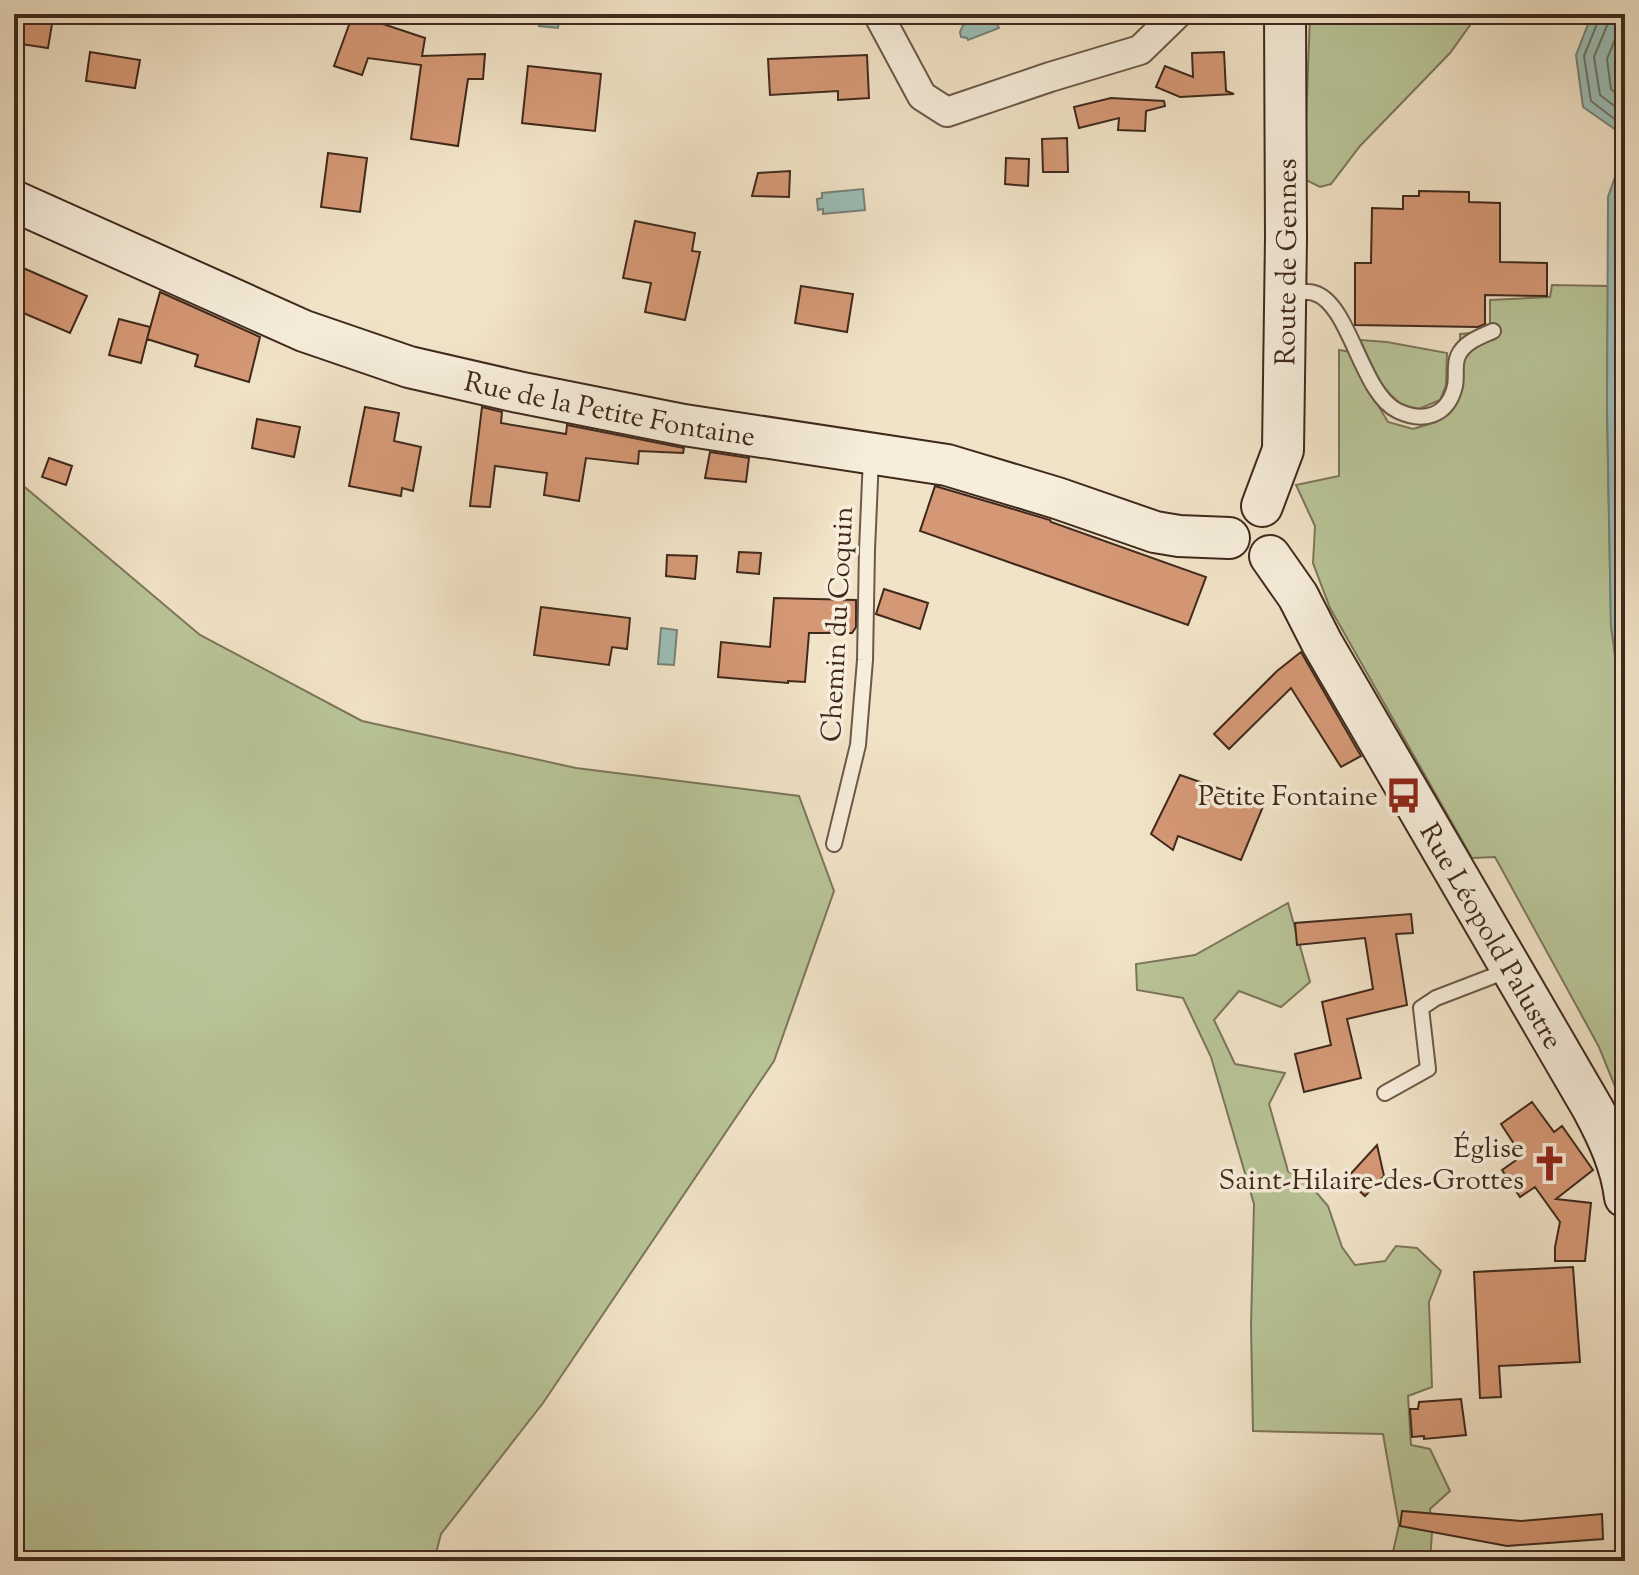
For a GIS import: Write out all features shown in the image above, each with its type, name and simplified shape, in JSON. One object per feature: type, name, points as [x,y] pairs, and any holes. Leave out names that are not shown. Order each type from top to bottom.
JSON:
[{"type":"main road","name":"Route de Gennes","points":[[1262,506],[1283,450],[1285,14]]},
{"type":"main road","name":"Rue de la Petite Fontaine","points":[[14,201],[304,331],[409,367],[684,425],[947,465],[1155,532],[1229,538]]},
{"type":"main road","points":[[1262,506],[1271,510],[1282,524],[1282,542],[1270,556],[1253,560],[1232,546],[1229,529],[1231,520],[1244,507],[1262,506]]},
{"type":"main road","name":"Rue Léopold Palustre","points":[[1270,556],[1298,596],[1322,643],[1611,1143],[1625,1197]]},
{"type":"street","points":[[878,14],[922,96],[947,112],[1140,50],[1177,14]]},
{"type":"lane","points":[[1285,292],[1316,293],[1331,305],[1355,345],[1372,385],[1388,406],[1411,417],[1435,415],[1449,402],[1455,386],[1458,356],[1468,343],[1493,331]]},
{"type":"lane","name":"Chemin du Coquin","points":[[834,844],[858,745],[865,660],[871,452]]},
{"type":"lane","points":[[1385,1093],[1428,1069],[1421,1008],[1436,998],[1512,969]]},
{"type":"green space","points":[[1310,14],[1478,14],[1450,53],[1360,146],[1331,184],[1320,187],[1304,179]]},
{"type":"green space","points":[[1552,285],[1608,286],[1611,626],[1625,727],[1625,1111],[1599,1047],[1495,857],[1472,858],[1330,608],[1313,563],[1315,526],[1296,485],[1339,476],[1339,350],[1351,352],[1364,382],[1388,422],[1413,429],[1436,422],[1452,410],[1461,386],[1460,334],[1484,332],[1490,324],[1490,300],[1550,297]]},
{"type":"green space","points":[[1360,340],[1447,353],[1446,385],[1440,400],[1414,411],[1403,405],[1380,381]]},
{"type":"green space","points":[[14,478],[200,635],[362,721],[576,768],[799,796],[834,891],[774,1061],[543,1403],[441,1534],[434,1561],[14,1561]]},
{"type":"green space","points":[[1288,903],[1310,982],[1281,1007],[1239,991],[1214,1020],[1235,1064],[1285,1073],[1269,1104],[1288,1171],[1310,1185],[1328,1206],[1342,1247],[1355,1265],[1385,1261],[1396,1246],[1417,1248],[1441,1271],[1429,1302],[1432,1387],[1408,1396],[1411,1445],[1430,1449],[1450,1491],[1430,1509],[1430,1561],[1391,1561],[1399,1525],[1383,1434],[1253,1431],[1251,1326],[1254,1204],[1211,1057],[1183,998],[1137,990],[1136,964],[1195,955]]},
{"type":"water","points":[[541,14],[560,14],[558,28],[539,26]]},
{"type":"water","points":[[992,14],[999,28],[968,40],[961,37],[963,25]]},
{"type":"water","points":[[1592,14],[1625,14],[1625,727],[1611,626],[1607,408],[1608,197],[1622,157],[1616,130],[1583,107],[1576,55]]},
{"type":"water","points":[[863,189],[865,210],[823,214],[823,209],[818,210],[817,199],[822,198],[822,193]]},
{"type":"water","points":[[661,628],[677,630],[674,665],[658,664]]},
{"type":"building","points":[[14,14],[53,18],[48,48],[14,43]]},
{"type":"building","points":[[353,14],[425,38],[422,56],[485,54],[483,79],[468,79],[458,146],[411,139],[421,65],[368,58],[362,75],[334,66]]},
{"type":"building","points":[[90,52],[140,60],[135,88],[86,81]]},
{"type":"building","points":[[1224,52],[1226,91],[1234,94],[1180,97],[1156,87],[1165,66],[1193,77],[1192,53]]},
{"type":"building","points":[[867,55],[869,98],[838,100],[838,91],[770,95],[768,59]]},
{"type":"building","points":[[528,66],[601,74],[595,131],[522,123]]},
{"type":"building","points":[[1111,98],[1164,101],[1165,106],[1146,111],[1145,131],[1118,130],[1119,118],[1079,128],[1074,107]]},
{"type":"building","points":[[1067,138],[1068,172],[1043,172],[1042,139]]},
{"type":"building","points":[[328,153],[367,158],[360,212],[321,207]]},
{"type":"building","points":[[1006,158],[1029,159],[1028,186],[1005,184]]},
{"type":"building","points":[[790,171],[789,197],[752,196],[758,173]]},
{"type":"building","points":[[1419,191],[1469,192],[1469,202],[1500,203],[1500,262],[1547,263],[1547,296],[1485,295],[1485,324],[1478,327],[1355,325],[1355,263],[1371,263],[1372,208],[1403,209],[1403,196],[1419,196]]},
{"type":"building","points":[[635,221],[695,233],[692,251],[700,252],[685,320],[645,312],[651,283],[623,278]]},
{"type":"building","points":[[14,264],[87,296],[70,333],[14,309]]},
{"type":"building","points":[[801,286],[853,294],[847,332],[795,323]]},
{"type":"building","points":[[160,292],[260,337],[249,382],[195,366],[198,355],[147,339]]},
{"type":"building","points":[[119,319],[150,327],[141,363],[109,355]]},
{"type":"building","points":[[365,407],[399,413],[394,441],[421,447],[413,491],[402,488],[401,496],[349,486]]},
{"type":"building","points":[[482,407],[502,412],[501,423],[566,434],[567,425],[684,448],[683,453],[639,451],[638,464],[586,458],[579,501],[544,495],[547,473],[495,466],[490,507],[470,506]]},
{"type":"building","points":[[257,419],[300,427],[294,457],[252,448]]},
{"type":"building","points":[[710,452],[749,458],[746,482],[705,478]]},
{"type":"building","points":[[49,458],[72,466],[66,485],[42,477]]},
{"type":"building","points":[[935,486],[1050,520],[1206,577],[1188,625],[920,531]]},
{"type":"building","points":[[739,552],[761,553],[759,574],[737,572]]},
{"type":"building","points":[[667,555],[697,556],[695,579],[666,576]]},
{"type":"building","points":[[884,589],[928,603],[920,629],[876,614]]},
{"type":"building","points":[[774,598],[856,600],[856,627],[852,633],[809,633],[805,682],[718,677],[721,642],[770,647]]},
{"type":"building","points":[[541,607],[630,618],[627,649],[612,647],[609,665],[534,655]]},
{"type":"building","points":[[1301,652],[1361,756],[1341,767],[1291,688],[1229,749],[1214,734],[1277,671]]},
{"type":"building","points":[[1180,775],[1264,804],[1241,860],[1178,836],[1173,850],[1151,834]]},
{"type":"building","points":[[1411,914],[1413,933],[1396,934],[1407,1005],[1347,1019],[1361,1078],[1304,1092],[1295,1054],[1331,1045],[1322,1002],[1373,989],[1365,938],[1297,945],[1295,923]]},
{"type":"building","name":"Église Saint-Hilaire-des-Grottes","points":[[1532,1102],[1554,1132],[1562,1126],[1593,1170],[1556,1199],[1591,1203],[1585,1261],[1555,1261],[1560,1222],[1535,1187],[1520,1197],[1502,1170],[1522,1156],[1501,1124]]},
{"type":"building","points":[[1377,1145],[1384,1176],[1365,1196],[1346,1179]]},
{"type":"building","points":[[1573,1267],[1580,1362],[1499,1366],[1501,1397],[1480,1398],[1474,1272]]},
{"type":"building","points":[[1461,1399],[1466,1435],[1424,1439],[1424,1436],[1412,1437],[1410,1409],[1418,1409],[1419,1402]]},
{"type":"building","points":[[1402,1511],[1521,1521],[1602,1514],[1603,1539],[1507,1546],[1400,1526]]},
{"type":"place","name":"Petite Fontaine","points":[[1404,795]]},
{"type":"place","name":"Église Saint-Hilaire-des-Grottes","points":[[1550,1163]]}]
